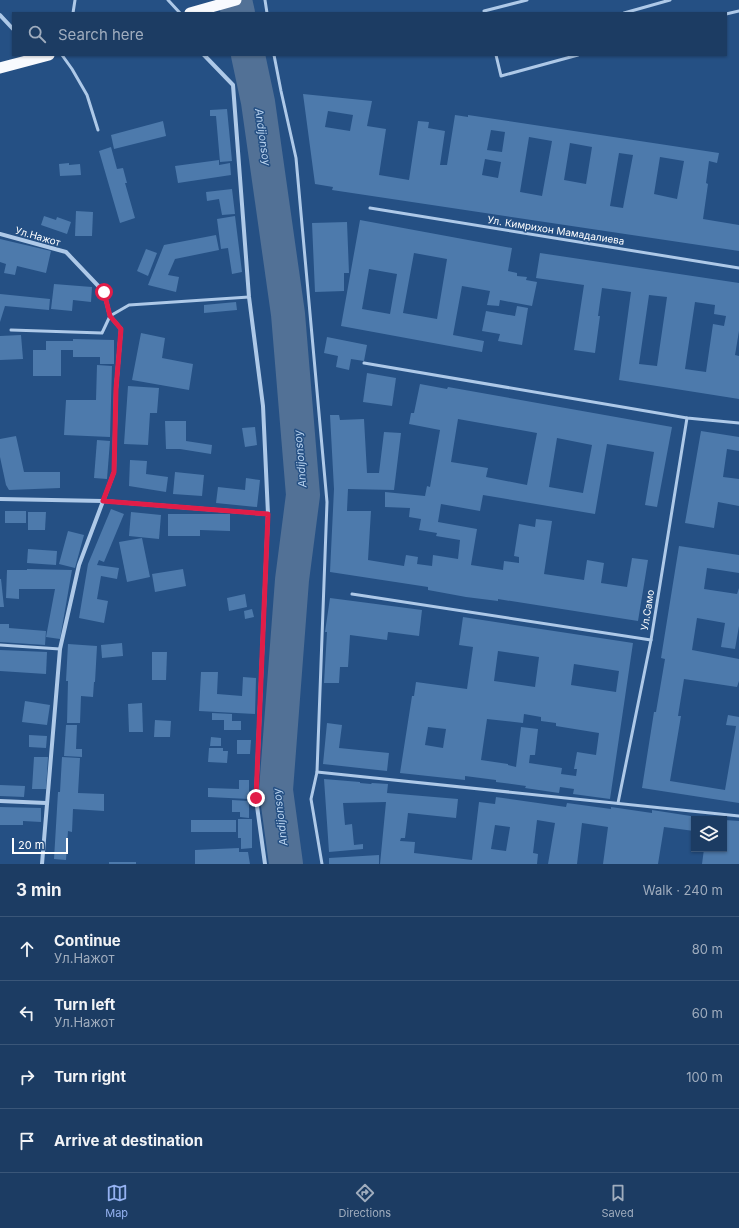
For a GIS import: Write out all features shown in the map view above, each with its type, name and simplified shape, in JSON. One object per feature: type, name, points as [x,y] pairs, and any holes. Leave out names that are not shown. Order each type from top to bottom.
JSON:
[{"type":"highway","points":[[194,12],[236,0]]},
{"type":"highway","points":[[0,68],[41,56]]},
{"type":"street","points":[[0,15],[12,28]]},
{"type":"street","points":[[205,56],[233,85],[249,297],[263,406],[268,514],[256,798],[265,864]]},
{"type":"street","name":"Ул.Нажот","points":[[0,234],[66,252],[104,292],[110,316],[121,329],[116,389],[114,472],[79,565],[60,649],[42,864]]},
{"type":"street","points":[[0,499],[103,501],[268,514]]},
{"type":"street","points":[[0,801],[46,803]]},
{"type":"lane","points":[[73,12],[75,0]]},
{"type":"lane","points":[[168,0],[179,12]]},
{"type":"lane","points":[[265,0],[267,12]]},
{"type":"lane","points":[[484,12],[527,0]]},
{"type":"lane","points":[[628,12],[670,0]]},
{"type":"lane","points":[[727,14],[739,11]]},
{"type":"lane","points":[[63,56],[87,95],[98,130]]},
{"type":"lane","points":[[274,56],[296,158],[327,502],[317,772],[311,798],[322,864]]},
{"type":"lane","points":[[496,56],[502,76],[574,56]]},
{"type":"lane","name":"Ул. Кимрихон Мамадалиева","points":[[370,208],[739,268]]},
{"type":"lane","points":[[11,330],[102,333],[110,316],[129,305],[249,297]]},
{"type":"lane","points":[[364,363],[687,418],[739,423]]},
{"type":"lane","name":"Ул.Само","points":[[618,804],[650,640],[687,418]]},
{"type":"lane","points":[[352,594],[650,640]]},
{"type":"lane","points":[[0,644],[60,649]]},
{"type":"lane","points":[[317,772],[739,816]]},
{"type":"building","points":[[303,94],[372,101],[367,126],[386,129],[379,175],[409,180],[418,121],[429,122],[428,128],[445,131],[440,165],[447,165],[455,115],[468,117],[468,115],[719,153],[717,163],[709,161],[706,183],[708,184],[703,219],[739,225],[739,251],[332,190],[333,187],[315,184]],"holes":[[[328,111],[353,115],[350,131],[325,127]],[[491,130],[505,132],[502,152],[487,150]],[[529,137],[552,141],[542,196],[520,192]],[[570,143],[592,147],[586,184],[564,180]],[[619,153],[633,155],[623,208],[610,206]],[[660,157],[684,161],[677,199],[654,194]],[[485,159],[501,162],[498,178],[482,175]]]},
{"type":"building","points":[[227,109],[232,161],[220,162],[216,116],[210,116],[210,110]]},
{"type":"building","points":[[163,121],[166,136],[114,149],[111,135]]},
{"type":"building","points":[[111,147],[117,169],[123,168],[127,183],[125,183],[135,218],[120,223],[99,151]]},
{"type":"building","points":[[219,160],[219,165],[230,163],[231,175],[178,183],[175,166]]},
{"type":"building","points":[[69,163],[69,165],[80,164],[81,175],[60,176],[59,164]]},
{"type":"building","points":[[232,189],[235,214],[222,215],[219,199],[207,201],[206,192]]},
{"type":"building","points":[[76,211],[93,212],[92,236],[75,236]]},
{"type":"building","points":[[44,216],[56,220],[57,217],[71,222],[67,234],[41,225]]},
{"type":"building","points":[[235,216],[242,272],[232,274],[228,248],[221,249],[217,219]]},
{"type":"building","points":[[360,220],[512,248],[508,271],[517,273],[517,276],[527,277],[526,280],[537,282],[532,306],[500,300],[499,306],[487,305],[490,291],[462,286],[453,335],[484,341],[482,352],[341,326]],"holes":[[[414,253],[447,259],[437,319],[403,313]],[[369,269],[397,274],[390,314],[362,309]]]},
{"type":"building","points":[[347,222],[349,273],[344,273],[344,291],[315,292],[312,223]]},
{"type":"building","points":[[216,235],[219,250],[175,259],[168,275],[179,277],[176,292],[148,285],[164,245]]},
{"type":"building","points":[[0,239],[51,251],[46,273],[17,266],[15,275],[4,273],[6,264],[0,262]]},
{"type":"building","points":[[146,249],[157,253],[148,276],[137,271]]},
{"type":"building","points":[[540,253],[739,283],[739,331],[735,355],[739,356],[739,399],[619,380],[631,292],[602,288],[595,353],[574,350],[584,285],[536,278]],"holes":[[[649,295],[667,297],[657,366],[639,364]],[[695,302],[715,305],[714,314],[726,316],[724,326],[713,324],[706,372],[685,369]]]},
{"type":"building","points":[[54,284],[92,287],[91,302],[73,300],[72,311],[51,309]]},
{"type":"building","points":[[0,294],[50,299],[49,310],[5,306],[0,322]]},
{"type":"building","points":[[236,302],[237,310],[204,313],[204,305]]},
{"type":"building","points":[[517,306],[528,308],[522,345],[498,341],[500,334],[482,331],[486,311],[515,316]]},
{"type":"building","points":[[141,333],[165,338],[162,358],[193,364],[189,390],[132,380]]},
{"type":"building","points":[[21,335],[23,359],[0,360],[0,336]]},
{"type":"building","points":[[327,337],[367,345],[364,361],[351,359],[349,370],[336,367],[338,356],[324,353]]},
{"type":"building","points":[[73,339],[114,340],[114,364],[100,364],[100,357],[73,357],[73,350],[61,350],[61,376],[33,376],[33,350],[46,350],[46,341],[73,341]]},
{"type":"building","points":[[97,365],[112,366],[110,437],[64,435],[66,400],[96,400]]},
{"type":"building","points":[[367,373],[396,378],[392,406],[363,402]]},
{"type":"building","points":[[420,384],[447,389],[448,387],[672,427],[657,507],[645,505],[654,452],[607,444],[595,514],[483,495],[480,511],[441,504],[438,522],[477,529],[471,565],[503,570],[504,561],[519,563],[519,557],[514,556],[519,524],[535,527],[536,519],[552,521],[544,574],[584,580],[587,560],[604,563],[601,583],[627,587],[632,558],[648,560],[638,621],[498,599],[498,601],[466,597],[428,590],[428,587],[330,572],[334,489],[330,415],[339,415],[340,420],[364,419],[367,473],[379,473],[384,432],[401,433],[394,490],[348,489],[347,511],[371,511],[368,560],[404,566],[406,555],[418,557],[417,564],[432,566],[433,555],[458,559],[460,540],[436,536],[437,533],[419,530],[421,519],[409,517],[410,508],[385,507],[385,492],[425,496],[427,486],[430,487],[440,430],[409,424],[411,413],[414,413]],"holes":[[[458,419],[537,433],[527,485],[486,477],[488,468],[451,462]],[[557,438],[592,445],[583,493],[549,487]]]},
{"type":"building","points":[[128,386],[159,388],[157,413],[150,413],[148,445],[124,444]]},
{"type":"building","points":[[165,421],[186,421],[186,441],[212,445],[211,454],[180,449],[166,449]]},
{"type":"building","points":[[255,427],[257,445],[245,447],[242,428]]},
{"type":"building","points":[[701,431],[739,437],[739,451],[727,449],[723,477],[739,479],[739,506],[718,502],[714,528],[685,523]]},
{"type":"building","points":[[16,436],[24,472],[60,472],[60,488],[9,490],[6,485],[0,457],[0,439]]},
{"type":"building","points":[[97,440],[110,441],[107,479],[94,478]]},
{"type":"building","points":[[130,460],[147,461],[146,474],[168,477],[166,492],[129,486]]},
{"type":"building","points":[[175,472],[204,475],[202,496],[173,494]]},
{"type":"building","points":[[246,478],[260,480],[257,507],[216,503],[218,487],[245,490]]},
{"type":"building","points":[[111,509],[124,514],[104,562],[99,560],[97,565],[119,568],[117,579],[101,576],[97,599],[108,601],[104,623],[79,618],[88,564]]},
{"type":"building","points":[[5,511],[26,511],[26,523],[5,523]]},
{"type":"building","points":[[28,512],[46,512],[45,530],[28,530]]},
{"type":"building","points":[[131,512],[161,515],[159,539],[129,536]]},
{"type":"building","points":[[168,514],[230,514],[230,531],[200,530],[200,536],[168,536]]},
{"type":"building","points":[[68,531],[84,535],[75,568],[59,564]]},
{"type":"building","points":[[142,538],[150,577],[127,582],[119,542]]},
{"type":"building","points":[[679,546],[739,555],[739,573],[707,568],[704,589],[737,594],[739,588],[739,626],[735,649],[721,647],[725,623],[697,618],[692,650],[739,659],[739,681],[737,687],[684,679],[678,716],[681,716],[670,781],[725,790],[736,726],[726,725],[728,715],[739,717],[739,803],[642,788],[654,712],[656,712],[665,659],[661,658]]},
{"type":"building","points":[[28,549],[57,551],[56,565],[27,563]]},
{"type":"building","points":[[183,569],[186,586],[155,592],[152,574]]},
{"type":"building","points":[[7,570],[72,570],[60,639],[46,637],[55,589],[19,589],[19,599],[6,598]]},
{"type":"building","points":[[1,579],[4,607],[0,607]]},
{"type":"building","points":[[245,594],[247,607],[229,611],[227,598]]},
{"type":"building","points":[[330,598],[422,610],[419,636],[388,632],[387,640],[350,635],[348,667],[340,667],[339,683],[324,683],[327,632],[325,632]]},
{"type":"building","points":[[252,609],[254,617],[245,619],[244,611]]},
{"type":"building","points":[[463,617],[633,643],[610,799],[573,794],[574,789],[560,787],[559,793],[525,788],[526,786],[496,782],[496,780],[465,776],[465,780],[400,773],[412,696],[414,696],[416,682],[467,689],[473,647],[459,645]],"holes":[[[498,651],[539,657],[535,687],[494,681]],[[574,664],[619,671],[616,692],[571,685]],[[524,714],[541,717],[541,721],[556,723],[556,726],[599,733],[596,755],[577,752],[574,769],[577,769],[576,776],[561,774],[562,768],[529,763],[530,755],[535,755],[538,729],[521,727],[516,767],[508,764],[481,760],[487,719],[523,723]],[[428,727],[446,729],[443,748],[425,745]]]},
{"type":"building","points":[[0,624],[9,624],[9,628],[46,631],[45,645],[0,642]]},
{"type":"building","points":[[122,643],[123,656],[102,658],[101,645]]},
{"type":"building","points":[[68,644],[97,646],[93,697],[81,696],[80,723],[67,723],[68,681],[66,681]]},
{"type":"building","points":[[0,650],[47,652],[46,674],[0,671]]},
{"type":"building","points":[[152,652],[167,652],[166,680],[152,680]]},
{"type":"building","points":[[201,672],[218,672],[217,694],[242,696],[243,677],[256,678],[255,714],[199,711]]},
{"type":"building","points":[[25,701],[50,705],[47,725],[22,722]]},
{"type":"building","points":[[142,703],[143,732],[129,732],[128,704]]},
{"type":"building","points":[[212,713],[232,714],[232,721],[241,721],[241,730],[224,730],[224,720],[212,720]]},
{"type":"building","points":[[155,720],[171,721],[170,737],[154,737]]},
{"type":"building","points":[[327,723],[342,725],[339,748],[389,753],[387,771],[323,764]]},
{"type":"building","points":[[66,725],[77,725],[76,749],[82,749],[82,757],[64,756]]},
{"type":"building","points":[[29,735],[47,736],[46,748],[29,747]]},
{"type":"building","points":[[211,737],[221,738],[221,746],[210,746]]},
{"type":"building","points":[[237,740],[251,740],[250,754],[237,754]]},
{"type":"building","points":[[209,748],[223,748],[223,751],[228,751],[227,763],[208,762]]},
{"type":"building","points":[[34,757],[48,757],[46,789],[32,789]]},
{"type":"building","points":[[62,757],[80,758],[78,793],[104,794],[104,811],[73,809],[72,832],[68,831],[66,860],[54,859],[58,792],[60,792]]},
{"type":"building","points":[[324,779],[371,784],[388,784],[387,793],[458,799],[456,818],[408,813],[405,838],[401,838],[400,841],[415,842],[414,853],[472,860],[479,802],[495,804],[496,797],[566,807],[567,803],[652,813],[652,810],[691,816],[691,831],[664,827],[658,864],[603,864],[608,827],[582,823],[577,864],[548,864],[555,823],[537,820],[533,853],[538,854],[537,864],[380,864],[386,802],[343,803],[345,825],[352,824],[354,845],[363,844],[363,849],[329,852]],"holes":[[[495,825],[510,827],[506,851],[491,849]]]},
{"type":"building","points":[[239,780],[249,780],[249,799],[208,797],[208,788],[239,789]]},
{"type":"building","points":[[0,785],[25,786],[24,797],[0,796]]},
{"type":"building","points":[[232,800],[249,801],[249,818],[240,817],[240,812],[232,812]]},
{"type":"building","points":[[0,807],[41,808],[41,822],[23,821],[23,825],[0,825]]},
{"type":"building","points":[[238,819],[252,819],[252,848],[241,849],[241,838],[238,838]]},
{"type":"building","points":[[191,820],[236,820],[236,832],[191,832]]},
{"type":"building","points":[[727,820],[739,821],[739,864],[702,864],[704,852],[727,852]]},
{"type":"building","points":[[239,848],[239,852],[248,852],[250,864],[195,864],[195,850]]},
{"type":"building","points":[[379,855],[379,864],[329,864],[329,858]]},
{"type":"building","points":[[109,862],[136,862],[136,864],[109,864]]},
{"type":"waterway","name":"Andijonsoy","points":[[235,0],[238,12]]},
{"type":"waterway","name":"Andijonsoy","points":[[248,56],[258,102],[288,314],[303,495],[292,580],[276,790],[286,864]]},
{"type":"route","points":[[104,292],[110,316],[121,329],[116,389],[114,472],[103,501],[268,514],[256,798]]}]
